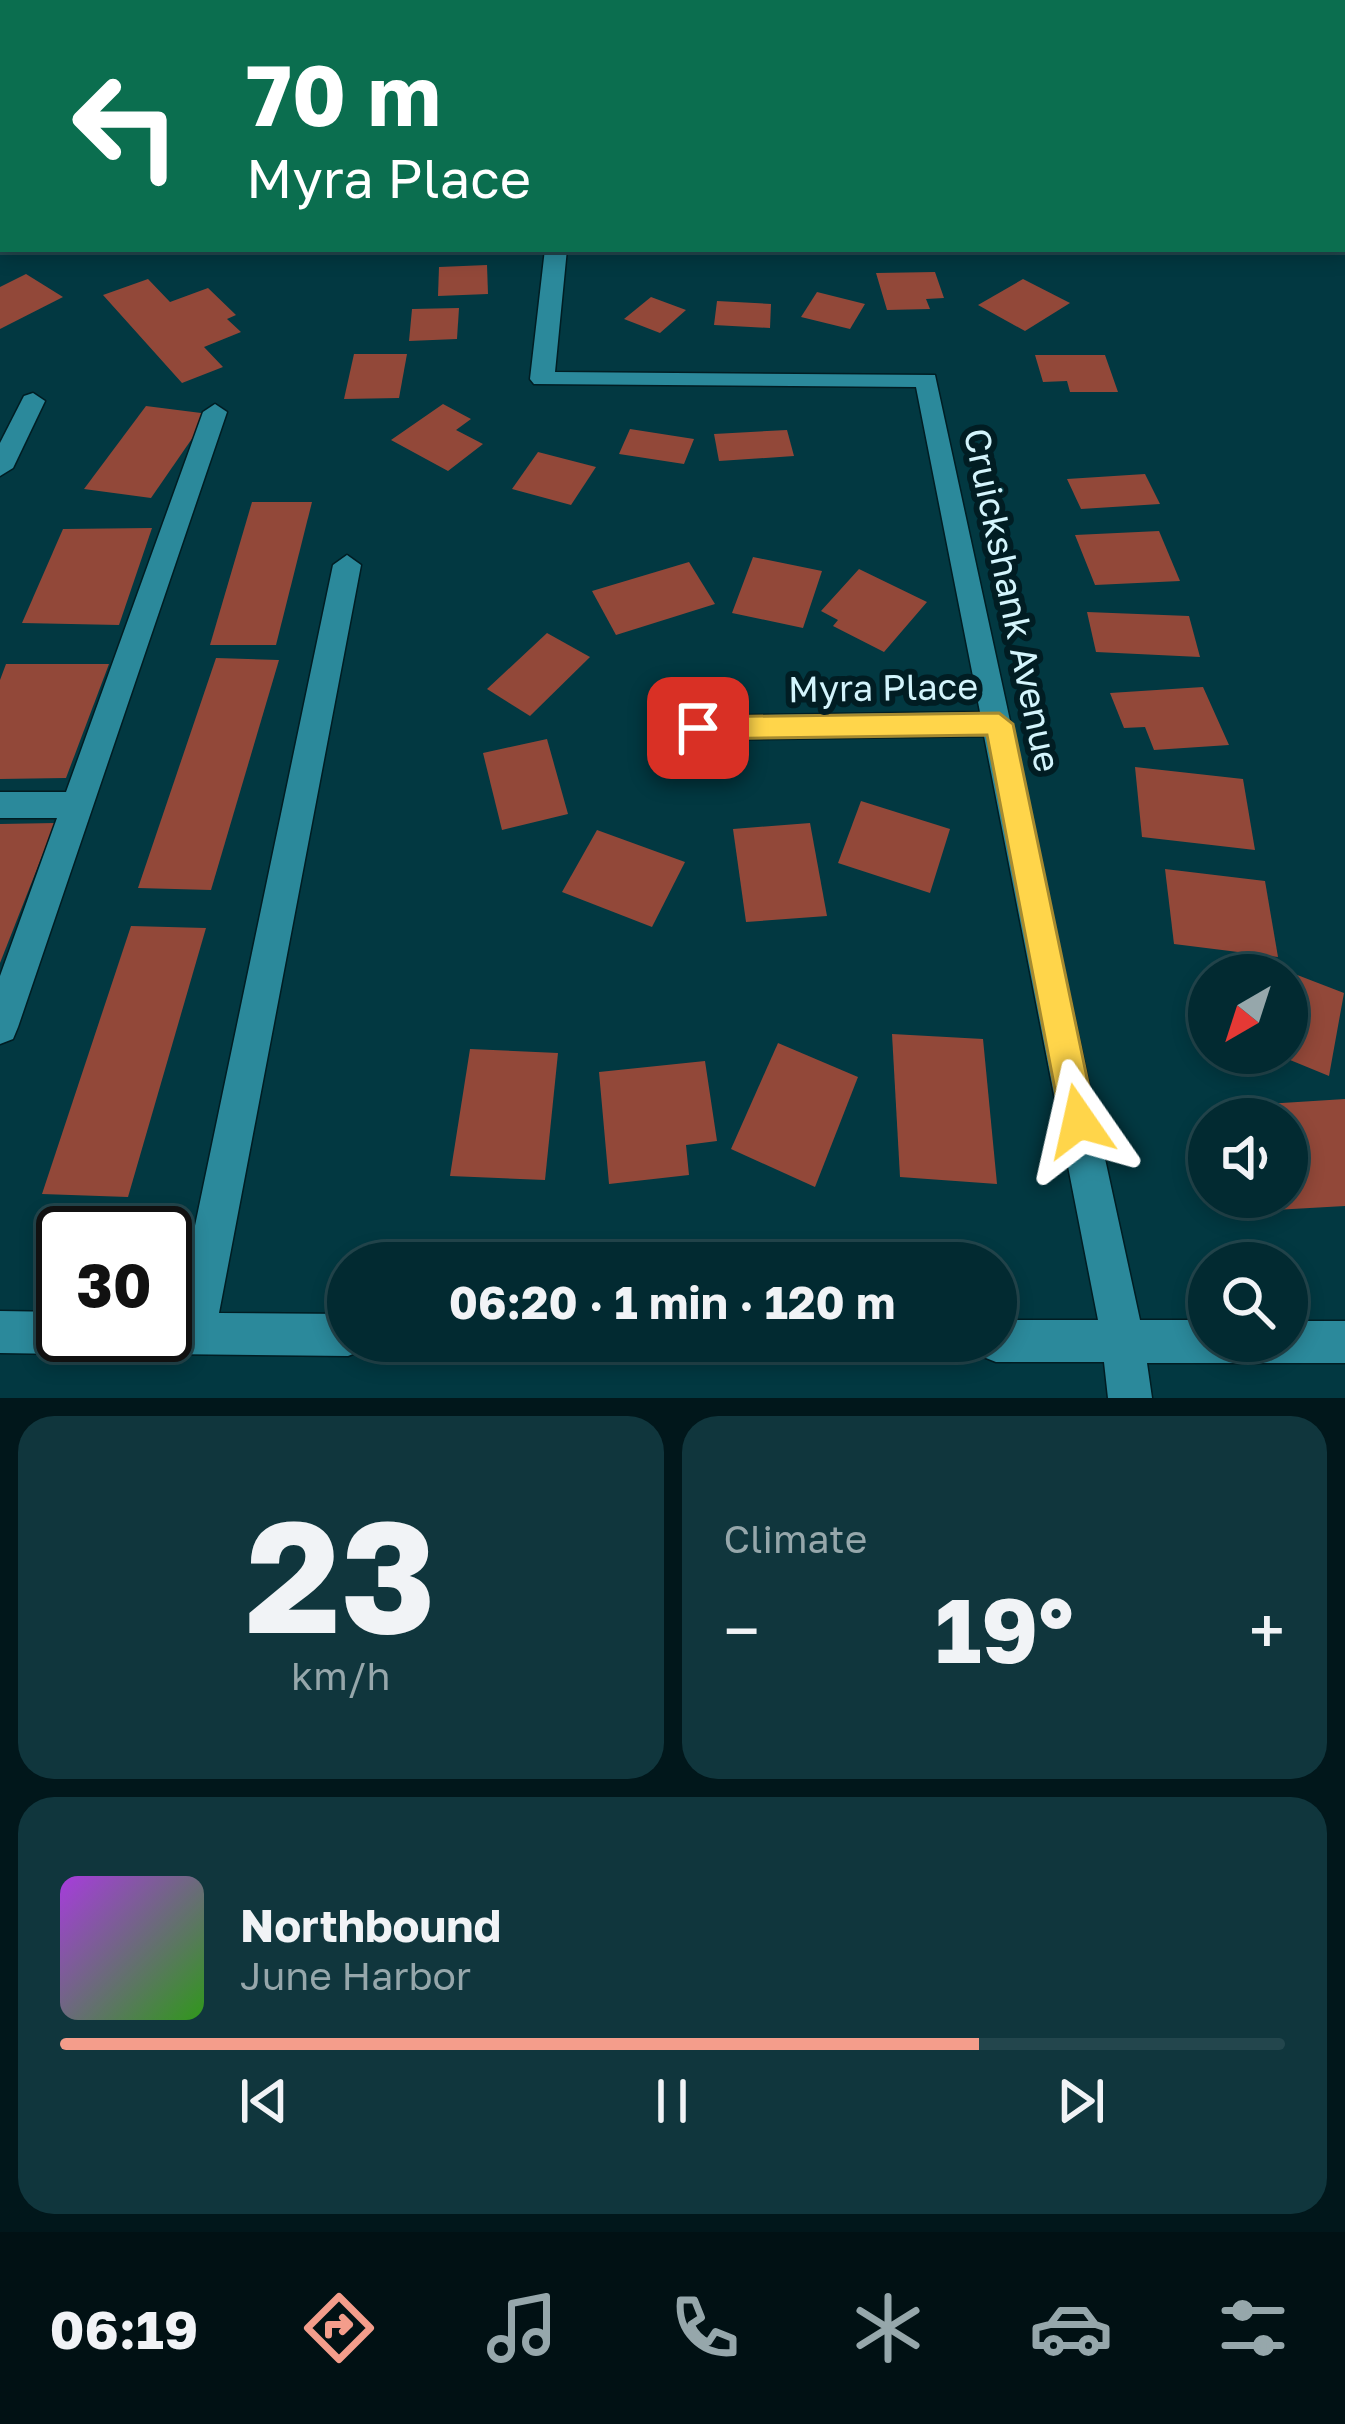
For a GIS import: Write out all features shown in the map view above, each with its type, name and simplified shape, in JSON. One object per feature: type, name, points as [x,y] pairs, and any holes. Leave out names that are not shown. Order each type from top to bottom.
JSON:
[{"type":"street","name":"Cruickshank Avenue","points":[[556,252],[542,379],[927,380],[1123,1342],[1130,1398]]},
{"type":"street","points":[[0,468],[9,434],[33,401]]},
{"type":"street","points":[[0,1027],[215,412]]},
{"type":"street","points":[[192,1274],[347,565]]},
{"type":"street","name":"Myra Place","points":[[698,728],[999,724]]},
{"type":"street","points":[[0,805],[77,805]]},
{"type":"street","points":[[0,1332],[36,1333]]},
{"type":"street","points":[[192,1333],[327,1334]]},
{"type":"street","points":[[1017,1341],[1345,1342]]},
{"type":"building","points":[[487,265],[488,294],[438,296],[439,267]]},
{"type":"building","points":[[935,272],[944,298],[926,299],[930,309],[887,310],[876,273]]},
{"type":"building","points":[[26,274],[63,297],[0,329],[0,287]]},
{"type":"building","points":[[148,279],[170,302],[208,288],[236,315],[227,319],[241,332],[204,347],[223,367],[182,383],[103,295]]},
{"type":"building","points":[[1023,279],[1070,303],[1025,331],[978,305]]},
{"type":"building","points":[[817,292],[865,304],[850,329],[801,317]]},
{"type":"building","points":[[651,297],[686,310],[660,333],[624,319]]},
{"type":"building","points":[[717,301],[771,304],[770,328],[714,325]]},
{"type":"building","points":[[459,308],[457,339],[409,341],[412,309]]},
{"type":"building","points":[[354,354],[407,354],[399,398],[344,399]]},
{"type":"building","points":[[1035,355],[1105,355],[1118,392],[1070,392],[1067,381],[1043,382]]},
{"type":"building","points":[[443,404],[471,419],[456,430],[483,444],[448,471],[391,440]]},
{"type":"building","points":[[146,406],[209,414],[151,498],[84,489]]},
{"type":"building","points":[[630,429],[694,439],[684,464],[619,454]]},
{"type":"building","points":[[787,430],[794,456],[719,461],[714,434]]},
{"type":"building","points":[[538,452],[596,467],[571,505],[512,489]]},
{"type":"building","points":[[1145,474],[1160,504],[1081,509],[1067,479]]},
{"type":"building","points":[[252,502],[312,502],[276,645],[210,645]]},
{"type":"building","points":[[152,528],[119,625],[22,623],[63,529]]},
{"type":"building","points":[[1159,531],[1180,581],[1095,585],[1075,535]]},
{"type":"building","points":[[753,557],[822,571],[803,628],[732,613]]},
{"type":"building","points":[[689,562],[715,604],[616,635],[592,591]]},
{"type":"building","points":[[859,569],[927,602],[884,652],[833,626],[838,620],[821,611]]},
{"type":"building","points":[[1087,612],[1189,616],[1200,657],[1096,652]]},
{"type":"building","points":[[547,633],[590,657],[530,716],[487,689]]},
{"type":"building","points":[[216,658],[279,660],[211,890],[138,888]]},
{"type":"building","points":[[6,664],[109,664],[66,778],[0,779],[0,680]]},
{"type":"building","points":[[1203,687],[1229,745],[1154,750],[1145,727],[1124,728],[1110,693]]},
{"type":"building","points":[[547,739],[568,814],[502,830],[483,753]]},
{"type":"building","points":[[1135,767],[1243,779],[1255,850],[1142,837]]},
{"type":"building","points":[[861,801],[950,829],[930,893],[838,863]]},
{"type":"building","points":[[55,823],[0,963],[0,824]]},
{"type":"building","points":[[810,823],[827,916],[746,922],[733,829]]},
{"type":"building","points":[[597,830],[685,862],[652,927],[562,892]]},
{"type":"building","points":[[1165,869],[1265,881],[1277,954],[1174,944]]},
{"type":"building","points":[[131,926],[206,928],[128,1197],[42,1194]]},
{"type":"building","points":[[1308,979],[1344,993],[1329,1076],[1308,1067]]},
{"type":"building","points":[[892,1034],[983,1039],[997,1184],[900,1177]]},
{"type":"building","points":[[778,1043],[858,1077],[815,1187],[731,1149]]},
{"type":"building","points":[[470,1049],[558,1053],[545,1180],[450,1176]]},
{"type":"building","points":[[705,1061],[717,1141],[686,1145],[689,1175],[609,1184],[599,1072]]},
{"type":"building","points":[[1345,1099],[1345,1206],[1308,1208],[1308,1101]]},
{"type":"route","points":[[698,728],[999,724],[1079,1121]]}]
